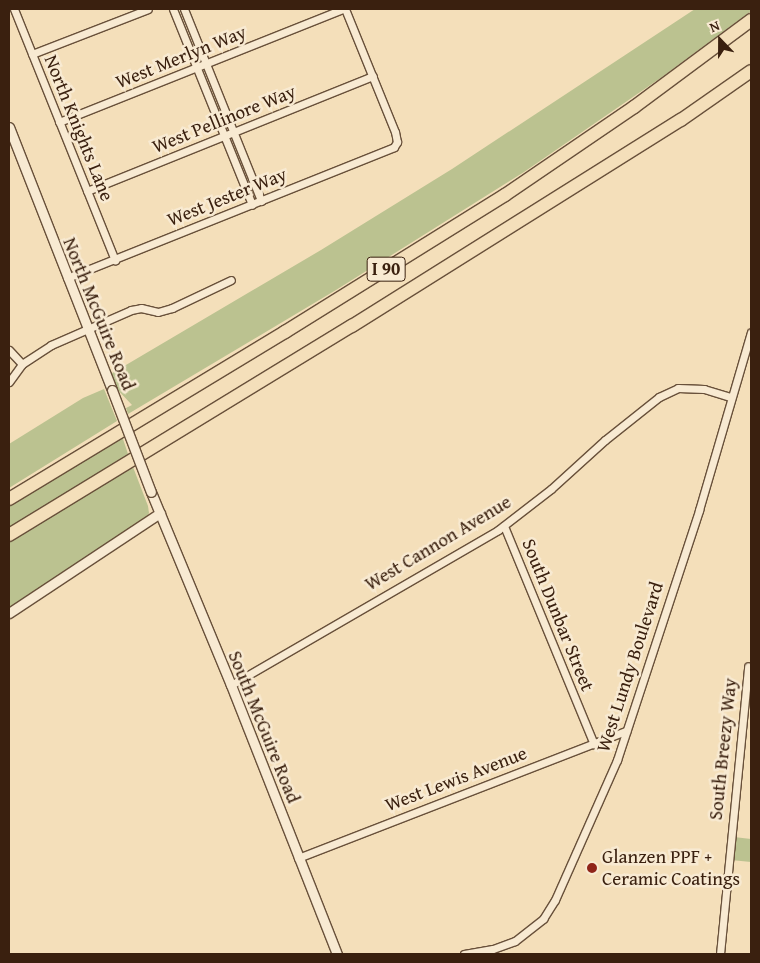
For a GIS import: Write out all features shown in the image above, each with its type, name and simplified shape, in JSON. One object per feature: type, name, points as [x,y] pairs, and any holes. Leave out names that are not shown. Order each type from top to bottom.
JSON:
[{"type":"highway","name":"I 90","points":[[9,499],[285,332],[505,195],[634,107],[751,20]]},
{"type":"highway","name":"I 90","points":[[9,535],[369,316],[681,120],[751,71]]},
{"type":"street","name":"North Knights Lane","points":[[14,9],[115,260]]},
{"type":"street","points":[[32,54],[148,9]]},
{"type":"street","points":[[173,9],[252,205]]},
{"type":"street","points":[[184,9],[261,201]]},
{"type":"street","points":[[344,9],[373,76]]},
{"type":"street","name":"West Merlyn Way","points":[[59,122],[344,9]]},
{"type":"street","name":"West Pellinore Way","points":[[87,191],[373,76]]},
{"type":"street","name":"West Jester Way","points":[[67,278],[394,147],[397,144],[395,132],[373,76]]},
{"type":"street","name":"North McGuire Road","points":[[9,128],[160,513]]},
{"type":"street","points":[[9,382],[22,364],[38,352],[137,308],[158,312],[172,308],[231,280]]},
{"type":"street","name":"West Lundy Boulevard","points":[[464,954],[501,947],[515,941],[534,927],[549,910],[617,760],[699,510],[730,397],[751,332]]},
{"type":"street","points":[[9,350],[22,364]]},
{"type":"street","name":"West Cannon Avenue","points":[[231,685],[504,526],[552,489],[605,440],[659,398],[678,388],[704,389],[730,397]]},
{"type":"street","points":[[9,613],[160,513]]},
{"type":"street","name":"South McGuire Road","points":[[160,513],[231,685],[337,954]]},
{"type":"street","name":"South Dunbar Street","points":[[504,526],[594,744]]},
{"type":"street","name":"South Breezy Way","points":[[720,954],[748,666]]},
{"type":"street","name":"West Lewis Avenue","points":[[298,858],[626,732]]},
{"type":"green space","points":[[695,9],[751,9],[751,11],[662,77],[524,172],[336,290],[128,414],[126,408],[132,405],[115,387],[109,375],[321,250],[452,169]]},
{"type":"green space","points":[[104,389],[117,421],[9,488],[9,444],[83,398]]},
{"type":"green space","points":[[122,436],[128,454],[9,528],[9,503]]},
{"type":"green space","points":[[133,467],[148,506],[149,513],[147,517],[9,608],[9,542]]},
{"type":"green space","points":[[734,837],[751,839],[751,862],[731,860]]},
{"type":"place","name":"Glanzen PPF + Ceramic Coatings","points":[[592,868]]}]
